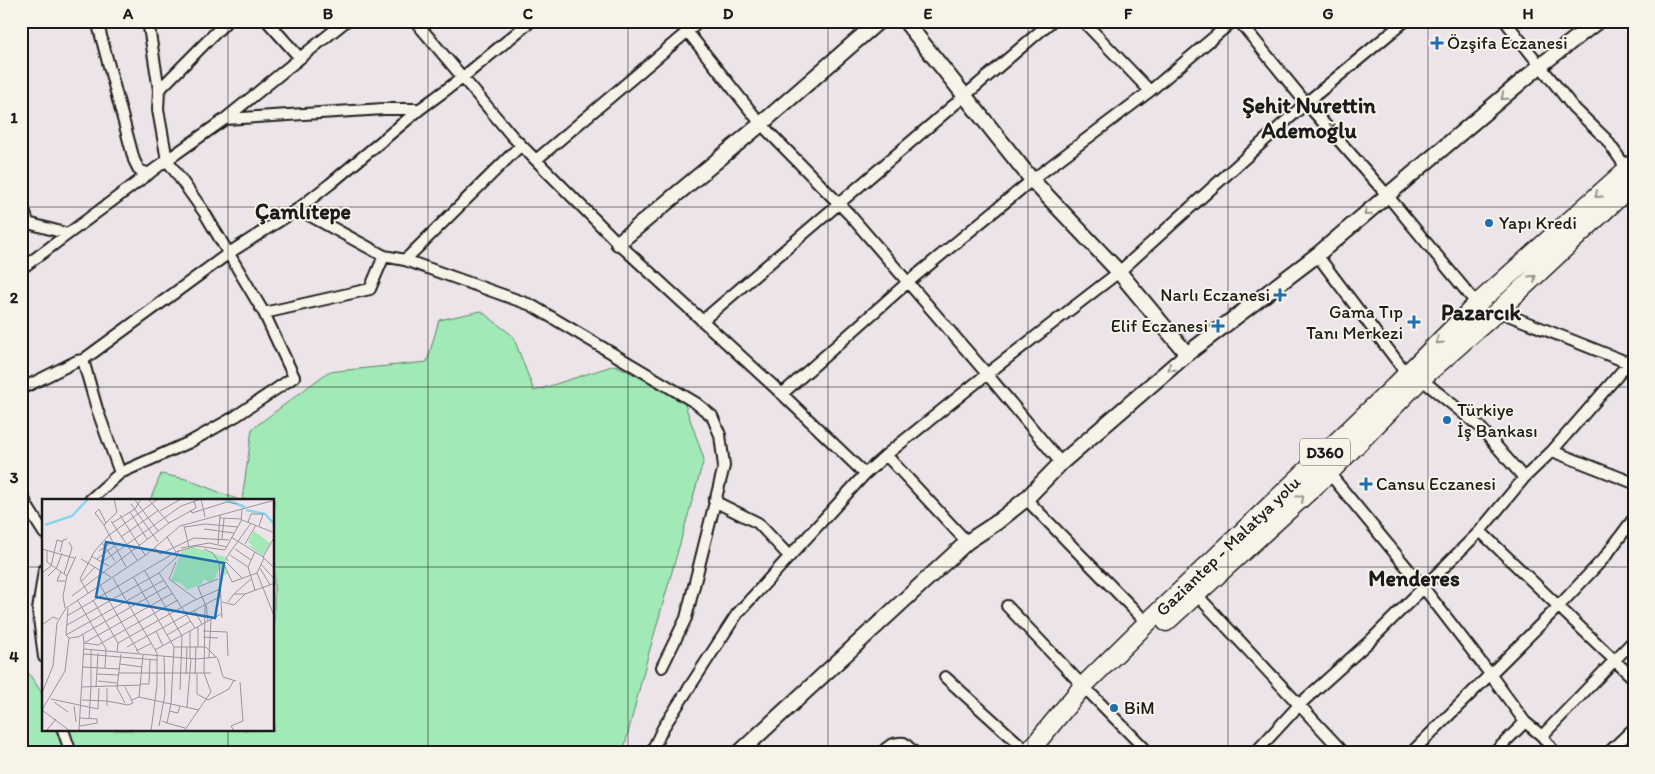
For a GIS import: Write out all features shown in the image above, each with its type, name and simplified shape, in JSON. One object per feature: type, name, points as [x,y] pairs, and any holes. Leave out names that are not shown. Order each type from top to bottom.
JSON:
[{"type":"highway","name":"Gaziantep - Malatya yolu","points":[[1087,690],[1329,473],[1477,304],[1631,172]]},
{"type":"highway","name":"Gaziantep - Malatya yolu","points":[[1033,752],[1147,623],[1394,387],[1414,376],[1498,311],[1631,172]]},
{"type":"street","points":[[97,21],[134,160],[139,170],[148,174]]},
{"type":"street","points":[[91,499],[120,473],[190,442],[229,420],[294,377],[264,313],[229,253],[204,212],[167,160],[158,110],[159,90],[148,21]]},
{"type":"street","points":[[159,90],[227,21]]},
{"type":"street","points":[[267,21],[300,58]]},
{"type":"street","points":[[21,269],[167,160],[225,120],[346,21]]},
{"type":"street","points":[[414,21],[521,145],[618,243],[782,394],[865,474]]},
{"type":"street","points":[[21,389],[77,361],[83,360],[229,253],[298,209],[531,21]]},
{"type":"street","points":[[679,21],[761,124],[849,214],[1061,463]]},
{"type":"street","points":[[536,160],[700,21]]},
{"type":"street","points":[[618,243],[761,124],[879,21]]},
{"type":"street","points":[[905,21],[1032,180],[1119,272],[1187,354]]},
{"type":"street","points":[[702,322],[1052,21]]},
{"type":"street","points":[[1083,21],[1150,91]]},
{"type":"street","points":[[782,394],[907,283],[1032,180],[1150,91],[1233,21]]},
{"type":"street","points":[[1239,21],[1306,103],[1387,195],[1477,304]]},
{"type":"street","points":[[651,753],[663,728],[737,614],[865,474],[987,374],[1119,272],[1306,103],[1405,21]]},
{"type":"street","points":[[1505,21],[1573,107],[1606,140],[1631,172]]},
{"type":"street","points":[[739,753],[967,542],[996,523],[1026,498],[1061,463],[1187,354],[1317,255],[1541,65],[1598,21]]},
{"type":"street","points":[[225,120],[384,108],[420,109]]},
{"type":"street","points":[[405,260],[521,145]]},
{"type":"street","points":[[21,200],[24,222],[68,234]]},
{"type":"street","points":[[298,209],[384,256],[405,260],[531,305],[696,403],[712,416],[720,435],[724,466],[686,618],[662,666]]},
{"type":"street","points":[[1317,255],[1414,376],[1479,426],[1524,478]]},
{"type":"street","points":[[264,313],[370,288],[384,256]]},
{"type":"street","points":[[1254,753],[1300,704],[1371,640],[1480,531],[1524,478],[1552,451],[1632,362],[1498,311]]},
{"type":"street","points":[[83,360],[97,409],[120,473]]},
{"type":"street","points":[[1552,451],[1634,483]]},
{"type":"street","points":[[886,455],[967,542]]},
{"type":"street","points":[[1329,473],[1423,587],[1525,722],[1542,736],[1555,753]]},
{"type":"street","points":[[21,491],[27,506],[42,530]]},
{"type":"street","points":[[1026,498],[1147,623]]},
{"type":"street","points":[[714,501],[758,523],[789,556]]},
{"type":"street","points":[[1411,753],[1558,607],[1605,557],[1634,518]]},
{"type":"street","points":[[1480,531],[1634,679]]},
{"type":"street","points":[[42,583],[38,610],[42,641]]},
{"type":"street","points":[[1196,594],[1344,753]]},
{"type":"street","points":[[1007,606],[1149,753]]},
{"type":"street","points":[[1542,736],[1634,640]]},
{"type":"street","points":[[945,677],[1033,752]]},
{"type":"street","points":[[1494,753],[1525,722]]},
{"type":"street","points":[[1608,753],[1634,728]]},
{"type":"street","points":[[64,732],[71,753]]},
{"type":"street","points":[[882,753],[896,742],[904,742],[915,753]]},
{"type":"green space","points":[[481,311],[513,336],[534,391],[615,365],[683,399],[704,459],[646,663],[623,753],[21,753],[21,662],[42,693],[42,732],[275,732],[275,499],[242,499],[252,429],[328,372],[427,362],[439,320]]},
{"type":"green space","points":[[161,474],[186,479],[236,499],[150,499]]},
{"type":"place","name":"Özşifa Eczanesi","points":[[1437,43]]},
{"type":"place","name":"Yapı Kredi","points":[[1489,223]]},
{"type":"place","name":"Narlı Eczanesi","points":[[1280,295]]},
{"type":"place","name":"Gama Tıp Tanı Merkezi","points":[[1414,322]]},
{"type":"place","name":"Elif Eczanesi","points":[[1218,326]]},
{"type":"place","name":"Türkiye İş Bankası","points":[[1447,420]]},
{"type":"place","name":"Cansu Eczanesi","points":[[1366,484]]},
{"type":"place","name":"BiM","points":[[1114,708]]},
{"type":"district","name":"Şehit Nurettin Ademoğlu","points":[[1309,118]]},
{"type":"district","name":"Çamlıtepe","points":[[303,211]]},
{"type":"district","name":"Pazarcık","points":[[1481,312]]},
{"type":"district","name":"Menderes","points":[[1414,578]]}]
